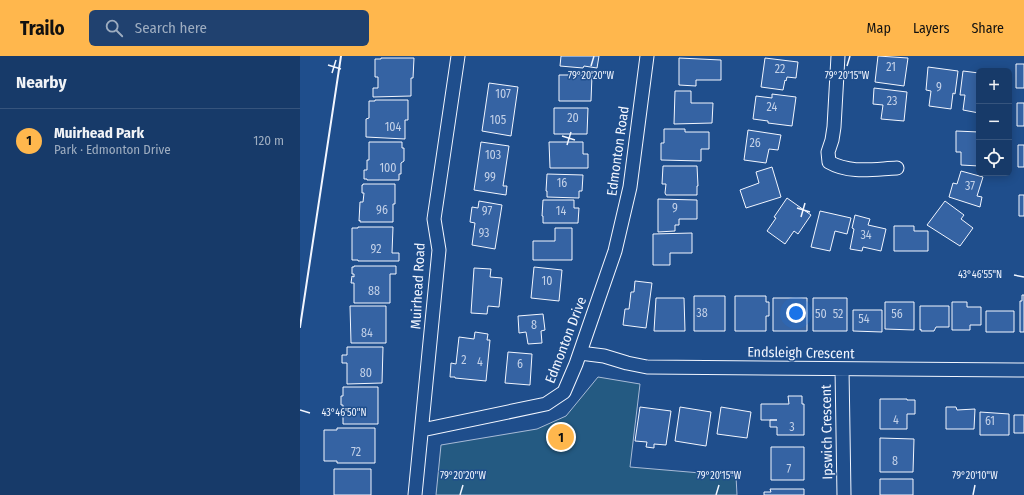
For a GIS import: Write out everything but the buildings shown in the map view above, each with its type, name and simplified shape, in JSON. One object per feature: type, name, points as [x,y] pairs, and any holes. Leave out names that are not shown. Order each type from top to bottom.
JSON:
[{"type":"street","name":"Muirhead Road","points":[[415,495],[439,250],[434,219],[458,56]]},
{"type":"street","name":"Edmonton Road","points":[[616,250],[630,186],[647,56]]},
{"type":"street","points":[[838,56],[834,126],[828,152],[829,162],[839,167],[854,170],[897,168]]},
{"type":"street","name":"Edmonton Drive","points":[[422,430],[546,404],[564,392],[580,353],[616,250]]},
{"type":"street","name":"Endsleigh Crescent","points":[[580,353],[604,356],[627,364],[647,367],[1024,370]]},
{"type":"street","name":"Ipswich Crescent","points":[[842,369],[844,495]]},
{"type":"shaded area","points":[[598,377],[640,384],[630,467],[736,476],[737,495],[436,495],[441,445],[537,429],[566,416]]},
{"type":"wall","points":[[300,327],[341,56]]},
{"type":"place","name":"Muirhead Park","points":[[561,437]]}]
